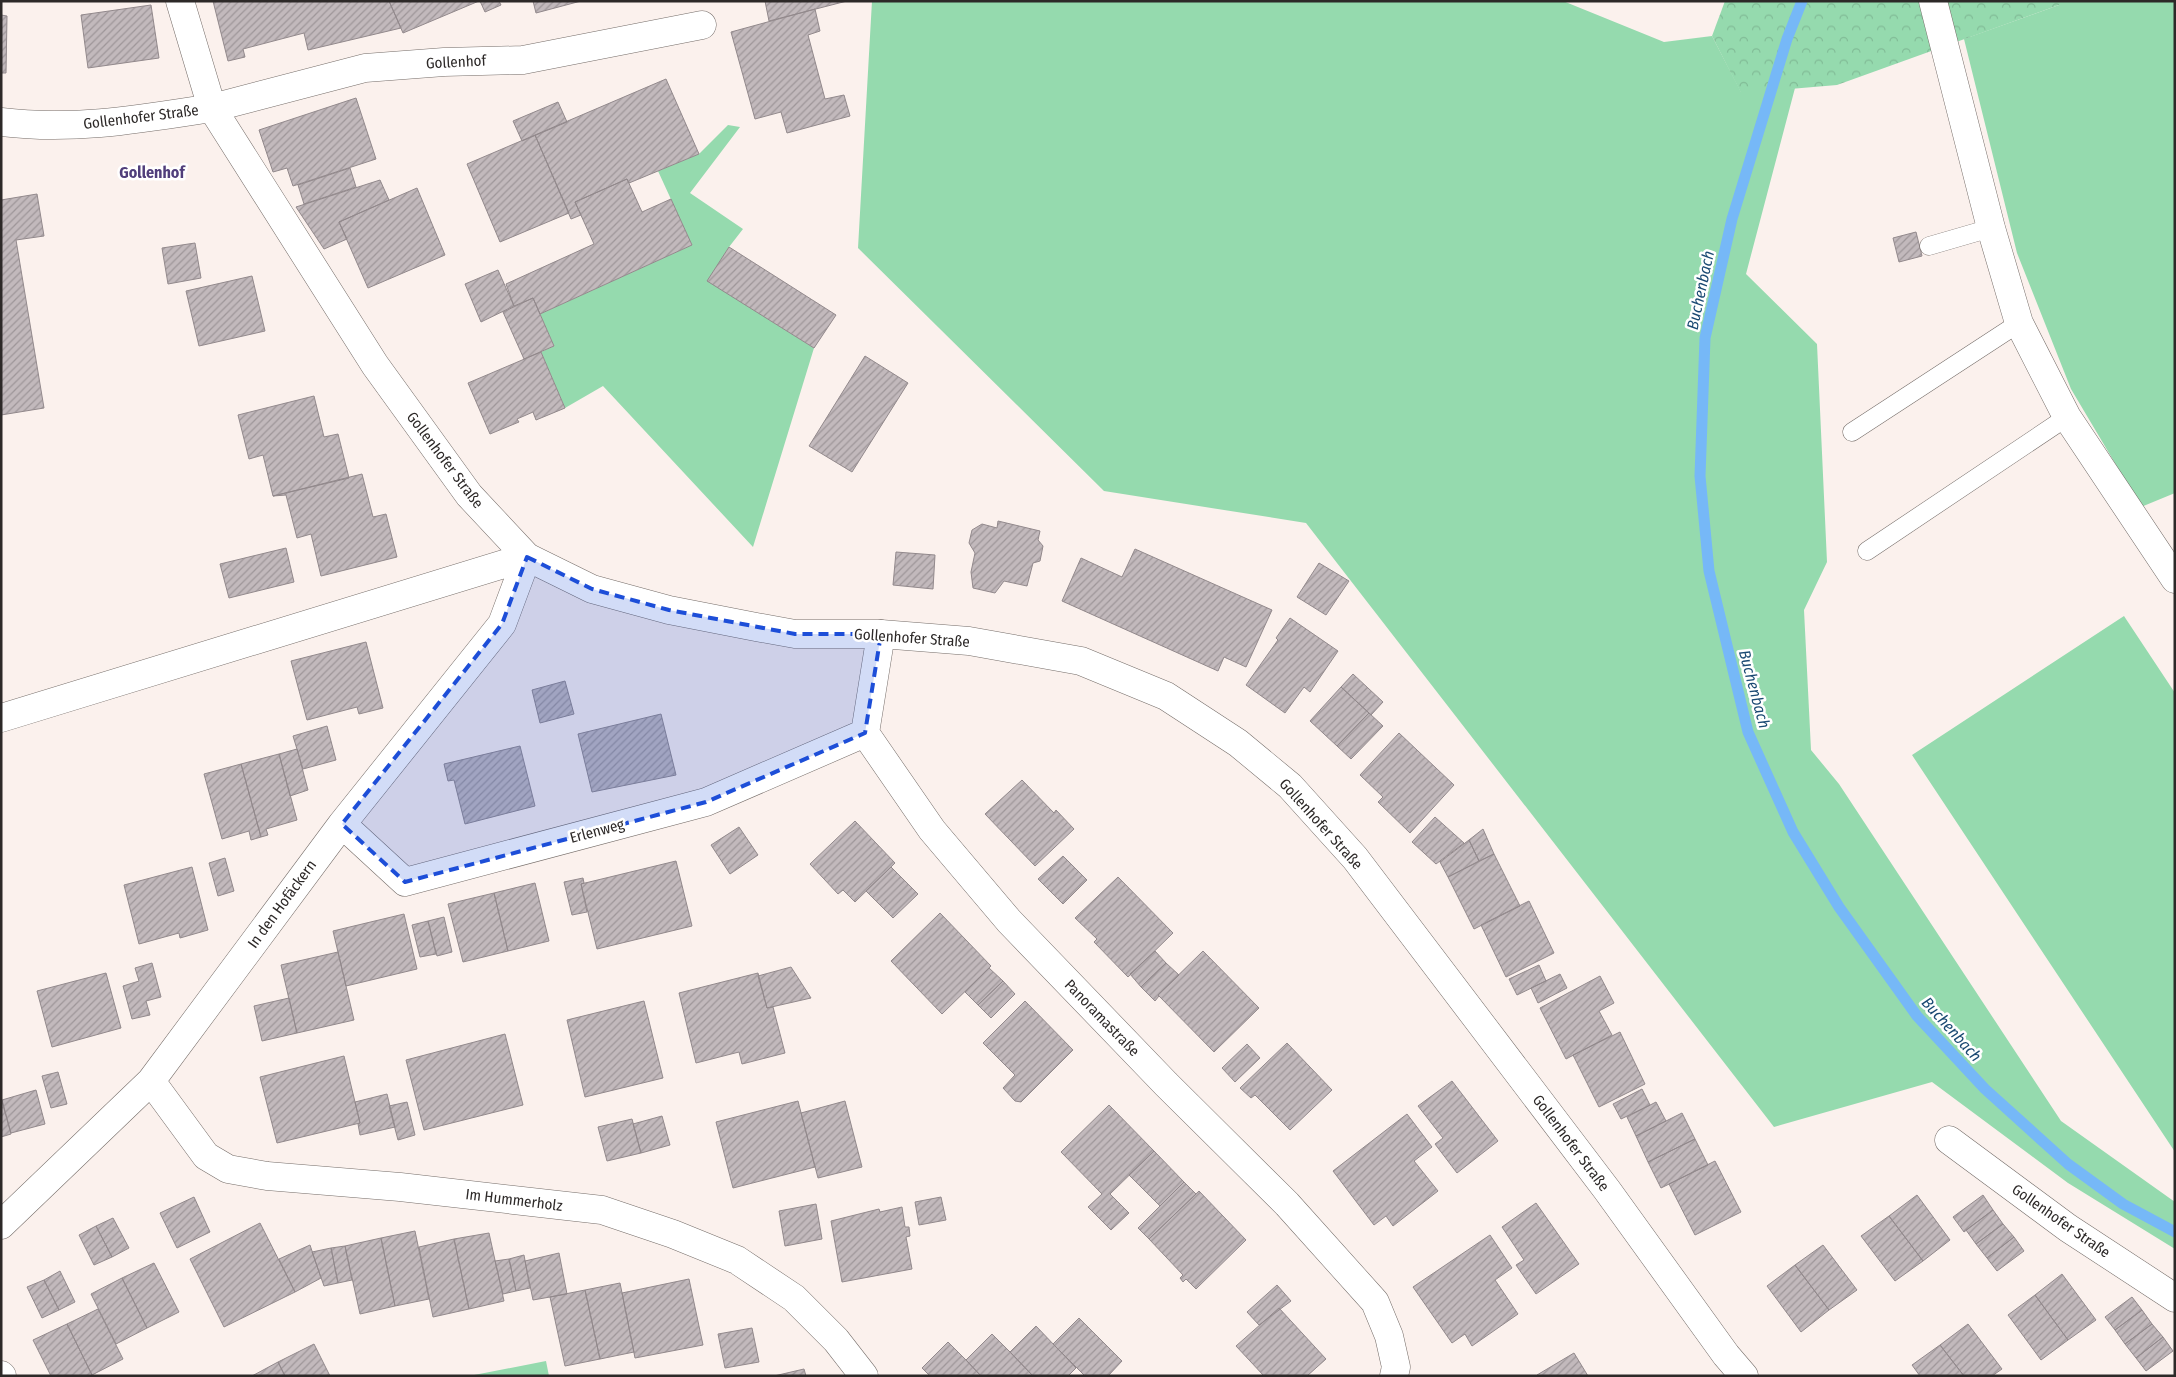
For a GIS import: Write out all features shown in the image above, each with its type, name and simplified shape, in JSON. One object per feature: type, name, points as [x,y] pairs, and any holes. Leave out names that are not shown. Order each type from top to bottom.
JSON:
[{"type":"street","points":[[180,1],[212,108]]},
{"type":"street","points":[[1933,1],[1991,228],[2019,323],[2067,418],[2175,579]]},
{"type":"street","name":"Gollenhof","points":[[212,108],[365,68],[444,62],[523,60],[702,25]]},
{"type":"street","name":"Gollenhofer Straße","points":[[1,122],[31,125],[90,125],[212,108],[374,365],[469,495],[527,557],[592,589],[669,610],[795,634],[881,634],[969,641],[1081,661],[1166,696],[1238,743],[1290,786],[1355,858],[1607,1190],[1726,1355],[1744,1376]]},
{"type":"street","points":[[1,718],[527,557]]},
{"type":"street","name":"In den Hofäckern","points":[[1,1225],[152,1081],[342,824],[502,624],[527,557]]},
{"type":"street","points":[[865,733],[881,634]]},
{"type":"street","name":"Erlenweg","points":[[342,824],[405,882],[706,802],[865,733]]},
{"type":"street","name":"Panoramastraße","points":[[865,733],[932,830],[1009,921],[1166,1084],[1288,1204],[1376,1302],[1389,1336],[1396,1367],[1394,1376]]},
{"type":"street","name":"Im Hummerholz","points":[[152,1081],[206,1156],[228,1169],[267,1176],[400,1187],[602,1210],[673,1234],[737,1260],[794,1298],[836,1340],[864,1376]]},
{"type":"street","name":"Gollenhofer Straße","points":[[1949,1140],[2068,1228],[2175,1298]]},
{"type":"lane","points":[[1929,246],[1991,228]]},
{"type":"lane","points":[[1852,432],[2019,323]]},
{"type":"lane","points":[[1867,551],[2067,418]]},
{"type":"highlighted area","points":[[527,557],[592,589],[669,610],[795,634],[881,634],[865,733],[706,802],[405,882],[342,824],[502,624]]},
{"type":"green space","points":[[872,1],[1563,1],[1664,42],[1712,36],[1741,92],[1795,88],[1746,274],[1817,344],[1827,562],[1804,610],[1811,750],[1839,784],[2061,1121],[2175,1202],[2175,1249],[2068,1183],[1932,1082],[1774,1127],[1306,523],[1104,491],[858,248]]},
{"type":"green space","points":[[1725,1],[2059,1],[2059,5],[1837,85],[1741,93],[1712,36]]},
{"type":"green space","points":[[2059,1],[2175,1],[2175,493],[2141,507],[2071,389],[2017,253],[1964,39],[2059,5]]},
{"type":"green space","points":[[728,125],[740,127],[690,193],[743,229],[729,247],[708,281],[814,348],[753,547],[603,386],[565,408],[541,352],[554,346],[540,314],[692,245],[658,171],[699,154]]},
{"type":"green space","points":[[2124,616],[2175,693],[2175,1152],[1912,755]]},
{"type":"green space","points":[[546,1361],[549,1376],[469,1376]]},
{"type":"building","points":[[213,1],[389,1],[401,28],[308,50],[304,33],[243,49],[245,57],[228,61]]},
{"type":"building","points":[[389,1],[479,1],[403,33]]},
{"type":"building","points":[[480,1],[499,1],[501,5],[485,12]]},
{"type":"building","points":[[533,1],[581,1],[536,13]]},
{"type":"building","points":[[765,1],[847,1],[769,21]]},
{"type":"building","points":[[151,5],[159,58],[88,68],[81,15]]},
{"type":"building","points":[[815,9],[820,31],[808,35],[825,99],[844,95],[850,116],[787,133],[781,112],[755,119],[731,32]]},
{"type":"building","points":[[1,15],[7,16],[6,73],[1,73]]},
{"type":"building","points":[[666,79],[699,154],[629,183],[627,179],[575,202],[581,215],[571,219],[535,135]]},
{"type":"building","points":[[356,98],[376,159],[293,186],[287,168],[273,172],[259,130]]},
{"type":"building","points":[[558,102],[567,122],[522,141],[513,121]]},
{"type":"building","points":[[535,135],[569,213],[500,242],[467,164]]},
{"type":"building","points":[[350,168],[356,187],[304,204],[298,185]]},
{"type":"building","points":[[627,179],[642,212],[671,199],[692,245],[540,314],[533,298],[514,306],[506,284],[594,244],[575,202]]},
{"type":"building","points":[[380,180],[389,200],[339,222],[347,239],[324,249],[296,207]]},
{"type":"building","points":[[417,188],[445,255],[368,288],[339,222]]},
{"type":"building","points":[[37,194],[44,236],[16,240],[44,408],[1,415],[1,200]]},
{"type":"building","points":[[1916,232],[1922,256],[1899,262],[1893,238]]},
{"type":"building","points":[[195,243],[201,278],[168,284],[162,248]]},
{"type":"building","points":[[729,247],[836,315],[814,348],[707,281]]},
{"type":"building","points":[[498,270],[514,306],[481,322],[465,284]]},
{"type":"building","points":[[252,276],[265,331],[199,346],[186,291]]},
{"type":"building","points":[[533,298],[554,346],[524,359],[503,312]]},
{"type":"building","points":[[541,352],[565,408],[536,420],[533,412],[517,419],[519,422],[490,434],[468,383]]},
{"type":"building","points":[[865,356],[908,383],[852,472],[809,446]]},
{"type":"building","points":[[314,396],[324,437],[338,434],[349,478],[273,496],[263,455],[249,459],[238,415]]},
{"type":"building","points":[[362,474],[373,517],[386,514],[397,557],[321,576],[311,534],[297,538],[286,495],[273,496]]},
{"type":"building","points":[[998,521],[1040,531],[1038,540],[1043,546],[1040,561],[1033,563],[1027,586],[1004,581],[995,593],[973,588],[971,572],[975,553],[969,543],[972,530],[982,524],[997,528]]},
{"type":"building","points":[[286,548],[294,582],[229,598],[220,564]]},
{"type":"building","points":[[1135,549],[1272,610],[1246,667],[1224,657],[1218,671],[1062,601],[1081,558],[1122,577]]},
{"type":"building","points":[[896,552],[935,555],[933,589],[893,585]]},
{"type":"building","points":[[1319,563],[1349,581],[1326,615],[1297,597]]},
{"type":"building","points":[[1290,618],[1338,651],[1310,692],[1304,687],[1285,713],[1246,685],[1278,640],[1276,638]]},
{"type":"building","points":[[366,642],[383,708],[359,714],[357,707],[307,720],[291,661]]},
{"type":"building","points":[[1353,674],[1383,702],[1371,715],[1341,687]]},
{"type":"building","points":[[565,681],[574,714],[540,723],[532,690]]},
{"type":"building","points":[[1341,687],[1369,713],[1337,746],[1310,721]]},
{"type":"building","points":[[1369,713],[1383,726],[1351,759],[1337,746]]},
{"type":"building","points":[[661,714],[676,775],[592,792],[578,734]]},
{"type":"building","points":[[327,726],[336,760],[303,769],[293,736]]},
{"type":"building","points":[[1399,733],[1454,785],[1410,833],[1378,802],[1383,797],[1360,775]]},
{"type":"building","points":[[520,746],[535,806],[465,824],[454,780],[448,781],[444,764]]},
{"type":"building","points":[[297,749],[308,790],[290,796],[279,754]]},
{"type":"building","points":[[279,754],[297,820],[266,829],[268,835],[261,837],[241,764]]},
{"type":"building","points":[[241,764],[261,837],[251,840],[249,831],[222,839],[204,774]]},
{"type":"building","points":[[1022,780],[1054,813],[1056,810],[1074,829],[1035,866],[985,814]]},
{"type":"building","points":[[1435,817],[1464,843],[1436,864],[1412,842]]},
{"type":"building","points":[[855,821],[895,863],[855,902],[843,890],[838,894],[810,864]]},
{"type":"building","points":[[739,827],[758,855],[730,874],[711,845]]},
{"type":"building","points":[[1483,829],[1494,854],[1479,861],[1469,840]]},
{"type":"building","points":[[1469,840],[1479,861],[1448,877],[1440,862]]},
{"type":"building","points":[[1494,854],[1520,906],[1474,929],[1448,877]]},
{"type":"building","points":[[1063,856],[1087,880],[1063,904],[1038,879]]},
{"type":"building","points":[[225,858],[234,891],[218,896],[209,863]]},
{"type":"building","points":[[676,861],[692,926],[597,949],[581,884]]},
{"type":"building","points":[[192,867],[208,930],[180,938],[179,933],[139,944],[124,885]]},
{"type":"building","points":[[891,867],[918,894],[893,918],[866,891]]},
{"type":"building","points":[[1118,877],[1173,933],[1128,977],[1094,942],[1097,939],[1075,918]]},
{"type":"building","points":[[583,878],[584,883],[581,884],[587,912],[572,915],[564,882]]},
{"type":"building","points":[[535,883],[549,941],[508,951],[494,893]]},
{"type":"building","points":[[494,893],[508,951],[463,962],[448,904]]},
{"type":"building","points":[[1529,901],[1554,953],[1506,977],[1481,925]]},
{"type":"building","points":[[940,913],[991,966],[942,1014],[891,961]]},
{"type":"building","points":[[404,914],[417,969],[346,986],[333,931]]},
{"type":"building","points":[[444,917],[452,952],[437,956],[428,921]]},
{"type":"building","points":[[428,921],[436,954],[420,957],[412,925]]},
{"type":"building","points":[[1155,951],[1166,963],[1141,987],[1130,974]]},
{"type":"building","points":[[1203,951],[1259,1008],[1214,1052],[1158,995]]},
{"type":"building","points":[[338,952],[354,1020],[297,1033],[281,965]]},
{"type":"building","points":[[152,963],[161,997],[146,1001],[150,1015],[132,1019],[123,986],[139,981],[135,968]]},
{"type":"building","points":[[1166,963],[1179,975],[1158,995],[1155,1001],[1141,987]]},
{"type":"building","points":[[1539,965],[1546,981],[1517,995],[1509,979]]},
{"type":"building","points":[[791,967],[811,998],[767,1008],[758,976]]},
{"type":"building","points":[[989,968],[1003,981],[978,1005],[965,992]]},
{"type":"building","points":[[106,973],[121,1028],[52,1047],[37,991]]},
{"type":"building","points":[[758,973],[767,1008],[773,1007],[785,1053],[742,1064],[739,1052],[696,1063],[679,993]]},
{"type":"building","points":[[1560,974],[1567,988],[1538,1003],[1531,988]]},
{"type":"building","points":[[1600,976],[1614,1003],[1599,1011],[1612,1035],[1566,1059],[1540,1008]]},
{"type":"building","points":[[1003,981],[1015,994],[991,1018],[978,1005]]},
{"type":"building","points":[[289,998],[297,1033],[262,1041],[254,1006]]},
{"type":"building","points":[[644,1001],[663,1078],[585,1097],[567,1020]]},
{"type":"building","points":[[1025,1001],[1073,1050],[1021,1102],[1015,1101],[1003,1088],[1015,1075],[983,1043]]},
{"type":"building","points":[[1620,1032],[1645,1084],[1599,1107],[1573,1055]]},
{"type":"building","points":[[505,1034],[523,1105],[424,1130],[406,1060]]},
{"type":"building","points":[[1287,1043],[1332,1090],[1290,1130],[1255,1095],[1251,1098],[1240,1088]]},
{"type":"building","points":[[1247,1044],[1260,1058],[1235,1082],[1222,1068]]},
{"type":"building","points":[[344,1056],[360,1123],[277,1143],[260,1077]]},
{"type":"building","points":[[58,1072],[67,1104],[51,1108],[42,1076]]},
{"type":"building","points":[[1452,1081],[1498,1141],[1457,1173],[1435,1144],[1443,1138],[1418,1106]]},
{"type":"building","points":[[1642,1089],[1650,1105],[1621,1119],[1613,1104]]},
{"type":"building","points":[[36,1090],[45,1124],[11,1133],[2,1100]]},
{"type":"building","points":[[387,1094],[395,1127],[360,1135],[358,1124],[360,1123],[355,1102]]},
{"type":"building","points":[[1,1098],[11,1134],[1,1137]]},
{"type":"building","points":[[798,1101],[815,1167],[733,1188],[716,1122]]},
{"type":"building","points":[[845,1101],[862,1167],[818,1178],[801,1113]]},
{"type":"building","points":[[407,1102],[415,1135],[398,1140],[389,1106]]},
{"type":"building","points":[[1656,1102],[1666,1121],[1636,1136],[1627,1117]]},
{"type":"building","points":[[1109,1105],[1154,1151],[1110,1194],[1129,1213],[1111,1230],[1088,1207],[1102,1194],[1061,1152]]},
{"type":"building","points":[[1682,1113],[1695,1139],[1648,1162],[1636,1136]]},
{"type":"building","points":[[1407,1114],[1432,1147],[1414,1161],[1438,1191],[1393,1226],[1386,1216],[1374,1225],[1333,1171]]},
{"type":"building","points":[[662,1116],[670,1145],[641,1153],[633,1124]]},
{"type":"building","points":[[632,1119],[641,1153],[607,1161],[598,1127]]},
{"type":"building","points":[[1695,1139],[1708,1165],[1661,1188],[1648,1162]]},
{"type":"building","points":[[1154,1151],[1184,1182],[1160,1206],[1129,1175]]},
{"type":"building","points":[[1715,1161],[1741,1212],[1695,1235],[1669,1184]]},
{"type":"building","points":[[1184,1182],[1196,1194],[1149,1239],[1138,1228]]},
{"type":"building","points":[[1199,1191],[1246,1240],[1196,1289],[1186,1279],[1183,1282],[1180,1278],[1183,1275],[1149,1239]]},
{"type":"building","points":[[1917,1195],[1950,1240],[1923,1261],[1889,1216]]},
{"type":"building","points":[[1983,1195],[1993,1210],[1964,1232],[1953,1217]]},
{"type":"building","points":[[194,1197],[210,1232],[177,1248],[160,1213]]},
{"type":"building","points":[[941,1197],[946,1220],[919,1225],[915,1202]]},
{"type":"building","points":[[1536,1203],[1579,1264],[1536,1294],[1516,1265],[1524,1260],[1502,1227]]},
{"type":"building","points":[[816,1204],[822,1239],[785,1246],[779,1211]]},
{"type":"building","points":[[902,1207],[905,1227],[909,1227],[910,1236],[906,1237],[912,1269],[842,1282],[831,1221],[879,1209],[880,1212]]},
{"type":"building","points":[[1993,1210],[2003,1224],[1976,1244],[1966,1230]]},
{"type":"building","points":[[1889,1216],[1923,1261],[1895,1281],[1861,1236]]},
{"type":"building","points":[[113,1218],[129,1248],[112,1257],[96,1226]]},
{"type":"building","points":[[260,1223],[295,1292],[224,1327],[190,1259]]},
{"type":"building","points":[[2003,1224],[2014,1237],[1987,1258],[1976,1244]]},
{"type":"building","points":[[96,1226],[112,1257],[94,1265],[79,1235]]},
{"type":"building","points":[[415,1231],[429,1299],[395,1306],[381,1238]]},
{"type":"building","points":[[489,1233],[504,1301],[469,1309],[454,1239]]},
{"type":"building","points":[[1490,1235],[1512,1268],[1495,1280],[1518,1314],[1472,1346],[1465,1334],[1452,1343],[1413,1287]]},
{"type":"building","points":[[2014,1237],[2024,1251],[1997,1271],[1987,1258]]},
{"type":"building","points":[[381,1238],[395,1306],[360,1314],[345,1246]]},
{"type":"building","points":[[454,1239],[469,1309],[433,1317],[419,1247]]},
{"type":"building","points":[[310,1245],[321,1278],[295,1292],[279,1259]]},
{"type":"building","points":[[1823,1245],[1857,1290],[1829,1310],[1795,1265]]},
{"type":"building","points":[[345,1246],[352,1280],[338,1283],[331,1248]]},
{"type":"building","points":[[331,1248],[338,1283],[324,1286],[312,1252]]},
{"type":"building","points":[[559,1253],[567,1294],[533,1300],[525,1261]]},
{"type":"building","points":[[524,1255],[530,1288],[516,1291],[509,1259]]},
{"type":"building","points":[[509,1259],[516,1291],[503,1294],[495,1261]]},
{"type":"building","points":[[154,1263],[179,1312],[147,1328],[122,1278]]},
{"type":"building","points":[[1795,1265],[1829,1310],[1801,1332],[1767,1286]]},
{"type":"building","points":[[60,1271],[75,1302],[59,1310],[44,1280]]},
{"type":"building","points":[[2062,1274],[2096,1320],[2068,1340],[2035,1295]]},
{"type":"building","points":[[122,1278],[147,1328],[116,1344],[91,1294]]},
{"type":"building","points":[[689,1279],[703,1345],[635,1358],[622,1293]]},
{"type":"building","points":[[44,1280],[59,1310],[42,1318],[27,1287]]},
{"type":"building","points":[[620,1283],[634,1352],[600,1359],[585,1290]]},
{"type":"building","points":[[1277,1285],[1291,1301],[1259,1325],[1247,1312]]},
{"type":"building","points":[[585,1290],[600,1359],[565,1366],[550,1297]]},
{"type":"building","points":[[2035,1295],[2068,1340],[2041,1360],[2008,1315]]},
{"type":"building","points":[[2132,1297],[2142,1310],[2115,1330],[2105,1317]]},
{"type":"building","points":[[1279,1308],[1326,1359],[1307,1376],[1264,1376],[1236,1346]]},
{"type":"building","points":[[98,1309],[123,1359],[92,1375],[67,1324]]},
{"type":"building","points":[[2142,1310],[2152,1324],[2125,1344],[2115,1330]]},
{"type":"building","points":[[1079,1318],[1122,1361],[1108,1376],[1085,1376],[1053,1344]]},
{"type":"building","points":[[67,1324],[92,1375],[90,1376],[51,1376],[33,1340]]},
{"type":"building","points":[[1968,1324],[2002,1369],[1992,1376],[1964,1376],[1940,1345]]},
{"type":"building","points":[[2152,1324],[2163,1337],[2136,1358],[2125,1344]]},
{"type":"building","points":[[1036,1326],[1076,1368],[1068,1376],[1033,1376],[1010,1352]]},
{"type":"building","points":[[752,1328],[759,1362],[725,1368],[718,1334]]},
{"type":"building","points":[[992,1334],[1033,1376],[981,1376],[966,1360]]},
{"type":"building","points":[[2163,1337],[2173,1351],[2146,1371],[2136,1358]]},
{"type":"building","points":[[948,1342],[981,1376],[930,1376],[922,1368]]},
{"type":"building","points":[[314,1344],[330,1376],[285,1376],[278,1362]]},
{"type":"building","points":[[1940,1345],[1964,1376],[1920,1376],[1912,1365]]},
{"type":"building","points":[[1574,1353],[1588,1376],[1537,1376],[1537,1375]]},
{"type":"building","points":[[278,1362],[285,1376],[252,1376]]},
{"type":"building","points":[[804,1369],[806,1376],[774,1376]]},
{"type":"waterway","name":"Buchenbach","points":[[1802,1],[1787,39],[1732,219],[1705,338],[1700,476],[1709,571],[1748,732],[1793,832],[1839,907],[1917,1016],[1985,1089],[2068,1164],[2123,1204],[2175,1232]]},
{"type":"district","name":"Gollenhof","points":[[152,172]]}]
